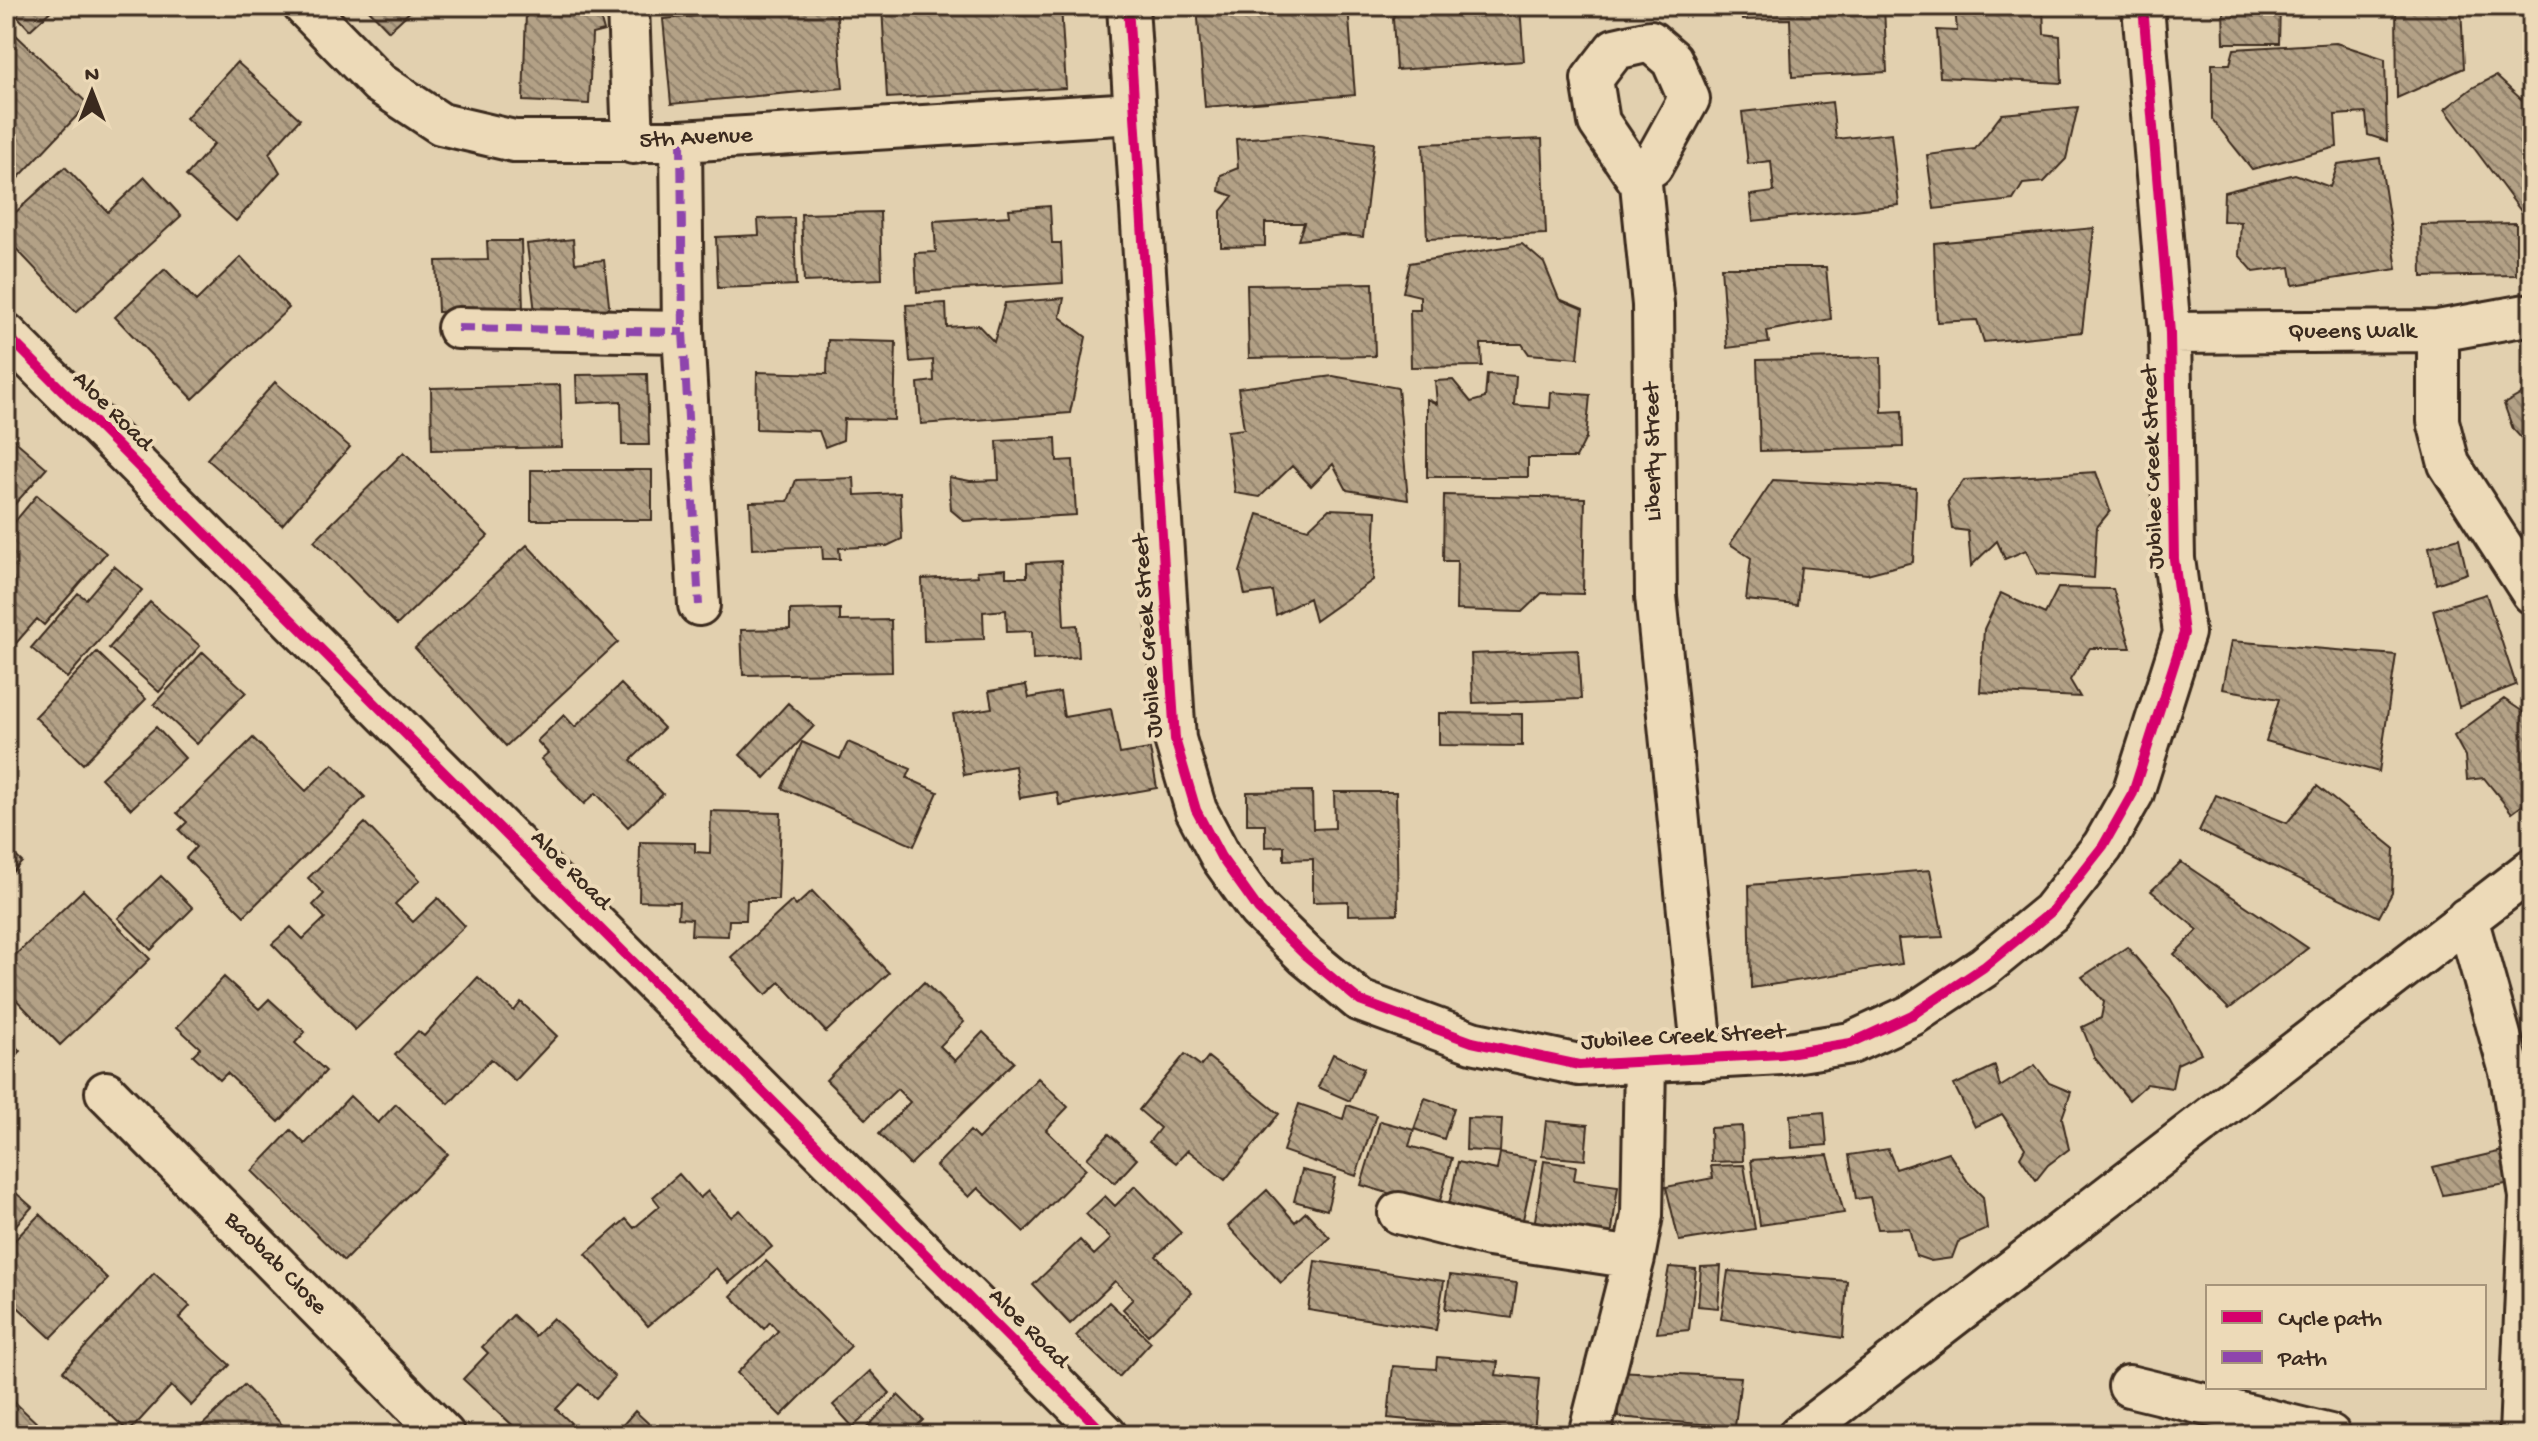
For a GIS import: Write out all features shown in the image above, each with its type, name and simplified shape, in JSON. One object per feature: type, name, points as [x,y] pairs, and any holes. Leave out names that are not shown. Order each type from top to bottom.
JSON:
[{"type":"street","name":"5th Avenue","points":[[304,6],[379,83],[441,124],[514,141],[681,141],[1134,113]]},
{"type":"street","points":[[628,6],[633,143]]},
{"type":"street","name":"Jubilee Creek Street","points":[[1128,6],[1175,739],[1196,810],[1208,834],[1259,910],[1306,956],[1360,1001],[1405,1021],[1533,1058],[1579,1065],[1645,1064],[1781,1054],[1851,1043],[1912,1015],[1984,967],[2051,912],[2103,846],[2133,793],[2184,633],[2174,559],[2170,333],[2143,6]]},
{"type":"street","name":"Liberty Street","points":[[1652,166],[1689,99],[1672,60],[1650,41],[1615,49],[1592,79],[1599,122],[1641,184],[1653,305],[1656,596],[1703,1059]]},
{"type":"street","points":[[681,141],[683,332],[699,605]]},
{"type":"street","name":"Queens Walk","points":[[2170,333],[2438,331],[2532,314]]},
{"type":"street","points":[[458,328],[683,332]]},
{"type":"street","points":[[2438,331],[2438,421],[2449,464],[2532,593]]},
{"type":"street","name":"Aloe Road","points":[[6,334],[1106,1435]]},
{"type":"street","points":[[1799,1435],[2532,869]]},
{"type":"street","points":[[2467,918],[2511,1075],[2523,1135],[2530,1197],[2520,1435]]},
{"type":"street","points":[[1589,1435],[1642,1215],[1645,1064]]},
{"type":"street","name":"Baobab Close","points":[[106,1092],[444,1435]]},
{"type":"street","points":[[1399,1213],[1489,1236],[1634,1258]]},
{"type":"street","points":[[2129,1386],[2330,1435]]},
{"type":"building","points":[[8,6],[56,6],[30,30]]},
{"type":"building","points":[[365,6],[416,6],[389,31]]},
{"type":"building","points":[[523,6],[597,6],[604,31],[592,34],[589,104],[523,101],[526,12]]},
{"type":"building","points":[[836,6],[843,88],[671,104],[663,19]]},
{"type":"building","points":[[882,6],[1061,6],[1066,88],[887,98]]},
{"type":"building","points":[[1197,6],[1348,6],[1355,95],[1205,107]]},
{"type":"building","points":[[1399,6],[1520,6],[1524,61],[1396,70],[1393,18]]},
{"type":"building","points":[[1741,6],[1884,7],[1887,72],[1792,77],[1790,19],[1742,20]]},
{"type":"building","points":[[1955,6],[2043,6],[2044,34],[2060,36],[2062,83],[1940,77],[1937,30],[1957,31]]},
{"type":"building","points":[[2223,6],[2280,6],[2279,43],[2224,43]]},
{"type":"building","points":[[2396,6],[2461,6],[2464,68],[2397,98]]},
{"type":"building","points":[[15,34],[88,104],[6,191],[6,44]]},
{"type":"building","points":[[2336,43],[2385,59],[2387,141],[2368,135],[2366,113],[2335,115],[2337,147],[2252,169],[2212,119],[2212,64],[2230,64],[2234,49]]},
{"type":"building","points":[[237,62],[300,119],[269,153],[280,172],[236,221],[186,176],[214,144],[186,118]]},
{"type":"building","points":[[2496,76],[2522,100],[2532,84],[2532,226],[2445,109],[2472,88]]},
{"type":"building","points":[[1832,102],[1836,139],[1891,133],[1899,205],[1753,221],[1750,195],[1774,192],[1771,161],[1748,164],[1742,112]]},
{"type":"building","points":[[2078,107],[2066,159],[2044,182],[2023,184],[2013,200],[1934,209],[1927,155],[1975,149],[2002,114]]},
{"type":"building","points":[[1304,134],[1374,143],[1363,237],[1343,235],[1298,240],[1304,223],[1265,223],[1265,246],[1221,247],[1221,211],[1233,196],[1219,191],[1221,175],[1238,168],[1236,139]]},
{"type":"building","points":[[1542,139],[1546,234],[1427,239],[1423,144]]},
{"type":"building","points":[[2380,158],[2397,269],[2293,285],[2290,267],[2254,272],[2239,255],[2241,222],[2223,221],[2224,192],[2295,174],[2330,187],[2338,164]]},
{"type":"building","points":[[65,167],[108,212],[145,177],[181,216],[76,312],[6,238],[6,221]]},
{"type":"building","points":[[1050,206],[1052,243],[1061,243],[1063,283],[917,292],[915,253],[936,252],[934,221],[1010,216],[1009,209]]},
{"type":"building","points":[[880,212],[882,279],[804,282],[801,214]]},
{"type":"building","points":[[794,218],[796,285],[718,288],[716,237],[759,235],[758,219]]},
{"type":"building","points":[[2516,223],[2516,275],[2422,277],[2421,225]]},
{"type":"building","points":[[2094,228],[2082,332],[1984,342],[1977,320],[1937,322],[1934,243]]},
{"type":"building","points":[[573,239],[575,263],[604,260],[610,314],[536,321],[527,244]]},
{"type":"building","points":[[487,241],[521,241],[523,310],[438,312],[436,261],[488,260]]},
{"type":"building","points":[[1522,244],[1544,263],[1559,299],[1583,309],[1578,358],[1529,354],[1522,344],[1481,344],[1482,366],[1411,367],[1410,310],[1420,310],[1420,296],[1403,292],[1410,263]]},
{"type":"building","points":[[241,257],[289,308],[193,399],[115,317],[165,269],[196,301]]},
{"type":"building","points":[[1721,267],[1826,267],[1831,319],[1767,331],[1769,343],[1727,348]]},
{"type":"building","points":[[1373,283],[1375,356],[1249,358],[1247,285]]},
{"type":"building","points":[[1064,298],[1060,317],[1086,337],[1070,413],[921,424],[918,383],[934,381],[933,360],[910,362],[906,305],[946,303],[947,327],[978,325],[994,342],[1005,303]]},
{"type":"building","points":[[828,340],[896,342],[894,420],[844,419],[843,440],[825,447],[819,431],[756,429],[757,372],[827,374]]},
{"type":"building","points":[[1881,357],[1882,412],[1902,411],[1903,447],[1760,451],[1757,360]]},
{"type":"building","points":[[647,374],[649,445],[622,445],[621,401],[577,403],[576,375]]},
{"type":"building","points":[[1487,374],[1516,376],[1514,405],[1550,408],[1551,392],[1590,395],[1586,438],[1576,458],[1528,458],[1528,477],[1427,477],[1427,399],[1437,404],[1435,381],[1453,380],[1471,402],[1485,398]]},
{"type":"building","points":[[1333,376],[1398,388],[1408,500],[1347,490],[1333,464],[1311,486],[1292,466],[1260,497],[1235,493],[1227,431],[1244,429],[1238,388]]},
{"type":"building","points":[[275,382],[350,447],[282,525],[207,459]]},
{"type":"building","points":[[560,385],[562,447],[432,450],[431,388]]},
{"type":"building","points":[[2532,388],[2532,450],[2513,429],[2504,404]]},
{"type":"building","points":[[6,433],[47,468],[6,514]]},
{"type":"building","points":[[1056,438],[1057,461],[1073,460],[1076,515],[964,521],[951,510],[949,477],[970,481],[999,480],[997,441]]},
{"type":"building","points":[[404,452],[488,536],[397,625],[314,541]]},
{"type":"building","points":[[531,470],[652,470],[652,520],[531,520]]},
{"type":"building","points":[[2096,472],[2110,511],[2097,527],[2094,578],[2037,574],[2026,550],[2005,559],[1997,541],[1971,566],[1968,531],[1952,529],[1948,502],[1964,480]]},
{"type":"building","points":[[854,478],[855,495],[900,493],[902,539],[887,546],[839,548],[840,559],[823,559],[822,546],[752,549],[750,502],[788,501],[796,480]]},
{"type":"building","points":[[1773,480],[1916,488],[1913,562],[1867,574],[1801,567],[1797,605],[1746,600],[1751,558],[1730,544]]},
{"type":"building","points":[[37,495],[106,553],[44,625],[37,619],[11,649],[6,645],[6,532]]},
{"type":"building","points":[[1444,495],[1585,498],[1583,594],[1542,593],[1522,612],[1456,610],[1457,561],[1443,561]]},
{"type":"building","points":[[1329,509],[1376,511],[1373,580],[1315,621],[1309,598],[1276,615],[1272,591],[1245,595],[1240,572],[1258,514],[1308,529]]},
{"type":"building","points":[[2459,538],[2467,573],[2436,584],[2429,547]]},
{"type":"building","points":[[527,545],[618,642],[506,746],[415,648]]},
{"type":"building","points":[[1061,561],[1064,626],[1077,625],[1079,657],[1033,660],[1032,631],[1007,632],[1006,610],[983,612],[984,639],[924,641],[922,579],[978,576],[977,571],[1006,569],[1006,577],[1027,577],[1027,563]]},
{"type":"building","points":[[114,566],[142,590],[67,678],[31,648],[78,593],[86,599]]},
{"type":"building","points":[[2058,588],[2113,589],[2131,648],[2090,648],[2070,680],[2080,697],[1980,692],[1984,629],[2001,593],[2045,614]]},
{"type":"building","points":[[2486,594],[2516,685],[2459,707],[2433,610]]},
{"type":"building","points":[[150,602],[200,646],[159,692],[109,648]]},
{"type":"building","points":[[840,609],[840,621],[891,620],[892,672],[743,675],[741,630],[790,629],[790,610]]},
{"type":"building","points":[[2231,641],[2396,655],[2379,772],[2266,741],[2279,699],[2222,689]]},
{"type":"building","points":[[1578,650],[1581,699],[1473,703],[1471,654]]},
{"type":"building","points":[[97,652],[146,699],[83,764],[35,717]]},
{"type":"building","points":[[203,652],[246,692],[197,744],[154,704]]},
{"type":"building","points":[[621,684],[664,728],[631,760],[663,794],[628,827],[596,793],[584,804],[541,759],[548,753],[537,741],[564,715],[575,727]]},
{"type":"building","points":[[1026,685],[1029,698],[1060,692],[1064,717],[1111,709],[1120,754],[1150,749],[1157,788],[1059,805],[1057,792],[1020,798],[1015,766],[964,775],[953,714],[992,708],[989,691]]},
{"type":"building","points":[[2504,699],[2532,718],[2532,798],[2512,813],[2484,778],[2467,780],[2465,756],[2454,736]]},
{"type":"building","points":[[788,703],[814,726],[765,778],[740,755]]},
{"type":"building","points":[[1439,713],[1522,714],[1522,746],[1439,745]]},
{"type":"building","points":[[156,727],[185,758],[131,809],[101,778]]},
{"type":"building","points":[[253,738],[306,791],[333,764],[365,797],[244,916],[186,858],[196,847],[179,830],[187,822],[177,813]]},
{"type":"building","points":[[802,742],[840,759],[848,742],[911,769],[907,778],[938,792],[914,846],[782,788]]},
{"type":"building","points":[[2317,786],[2394,848],[2392,893],[2379,917],[2199,831],[2216,795],[2287,823]]},
{"type":"building","points":[[1312,791],[1313,829],[1335,828],[1334,792],[1396,792],[1398,914],[1348,915],[1348,901],[1313,902],[1313,859],[1284,860],[1284,846],[1265,847],[1265,824],[1247,824],[1247,792]]},
{"type":"building","points":[[711,811],[781,813],[778,900],[747,900],[746,920],[729,920],[728,936],[691,935],[692,919],[678,918],[679,902],[639,901],[640,842],[695,843],[695,852],[710,853]]},
{"type":"building","points":[[365,823],[420,880],[395,904],[413,922],[438,898],[465,926],[355,1030],[272,944],[291,927],[303,939],[325,918],[313,905],[324,894],[308,878]]},
{"type":"building","points":[[6,847],[22,862],[6,879]]},
{"type":"building","points":[[2181,862],[2308,948],[2229,1009],[2174,954],[2198,930],[2151,891]]},
{"type":"building","points":[[1930,870],[1943,937],[1898,939],[1902,964],[1751,988],[1749,885]]},
{"type":"building","points":[[161,876],[193,908],[151,950],[118,918]]},
{"type":"building","points":[[83,890],[150,959],[60,1045],[6,989],[6,964]]},
{"type":"building","points":[[812,891],[889,973],[826,1032],[780,982],[766,995],[731,957],[792,901],[796,906]]},
{"type":"building","points":[[2127,947],[2170,998],[2201,1053],[2177,1064],[2172,1088],[2147,1084],[2129,1100],[2094,1057],[2082,1027],[2101,1018],[2104,1002],[2082,977]]},
{"type":"building","points":[[224,977],[259,1009],[269,999],[305,1032],[295,1043],[326,1071],[279,1122],[227,1073],[220,1080],[193,1055],[200,1048],[177,1027]]},
{"type":"building","points":[[478,977],[514,1011],[521,1002],[557,1036],[515,1081],[491,1059],[449,1104],[395,1055],[418,1031],[424,1036]]},
{"type":"building","points":[[924,982],[964,1022],[940,1046],[955,1061],[983,1032],[1014,1062],[910,1165],[879,1134],[910,1102],[897,1089],[866,1119],[826,1080]]},
{"type":"building","points":[[6,1036],[20,1051],[6,1064]]},
{"type":"building","points":[[1185,1054],[1201,1066],[1208,1057],[1279,1114],[1225,1180],[1188,1150],[1176,1163],[1149,1142],[1160,1128],[1139,1110]]},
{"type":"building","points":[[1333,1054],[1364,1068],[1350,1101],[1318,1087]]},
{"type":"building","points":[[2035,1065],[2049,1083],[2071,1092],[2062,1118],[2069,1149],[2048,1165],[2036,1180],[2020,1157],[2025,1148],[2002,1114],[1975,1127],[1954,1085],[1995,1066],[2000,1087]]},
{"type":"building","points":[[1038,1078],[1068,1107],[1046,1130],[1086,1169],[1024,1232],[978,1188],[969,1197],[936,1166],[970,1131],[978,1139]]},
{"type":"building","points":[[350,1096],[378,1123],[396,1104],[448,1154],[344,1261],[252,1171],[291,1130],[305,1144]]},
{"type":"building","points":[[1425,1098],[1454,1108],[1444,1139],[1414,1129]]},
{"type":"building","points":[[1299,1104],[1343,1119],[1347,1105],[1376,1115],[1356,1176],[1283,1151]]},
{"type":"building","points":[[1824,1112],[1827,1145],[1792,1148],[1790,1115]]},
{"type":"building","points":[[1467,1118],[1502,1119],[1500,1152],[1466,1150]]},
{"type":"building","points":[[1380,1121],[1414,1130],[1409,1146],[1452,1158],[1438,1208],[1361,1185]]},
{"type":"building","points":[[1546,1121],[1588,1125],[1585,1160],[1542,1156]]},
{"type":"building","points":[[1742,1126],[1743,1161],[1711,1162],[1710,1128]]},
{"type":"building","points":[[1109,1134],[1137,1159],[1115,1183],[1087,1158]]},
{"type":"building","points":[[1888,1149],[1896,1169],[1948,1152],[1968,1182],[1983,1197],[1987,1229],[1958,1242],[1952,1258],[1931,1261],[1916,1256],[1909,1228],[1878,1229],[1870,1197],[1856,1199],[1849,1155]]},
{"type":"building","points":[[2507,1150],[2512,1183],[2443,1195],[2433,1167]]},
{"type":"building","points":[[1500,1153],[1536,1160],[1522,1224],[1448,1209],[1458,1162],[1497,1170]]},
{"type":"building","points":[[1828,1155],[1844,1213],[1760,1225],[1751,1160]]},
{"type":"building","points":[[1544,1161],[1576,1166],[1574,1180],[1618,1186],[1611,1238],[1534,1227]]},
{"type":"building","points":[[1744,1165],[1755,1229],[1679,1241],[1666,1187],[1713,1178],[1711,1166]]},
{"type":"building","points":[[1302,1170],[1335,1178],[1327,1210],[1294,1201]]},
{"type":"building","points":[[679,1174],[700,1198],[708,1191],[731,1217],[740,1210],[772,1247],[729,1283],[716,1268],[648,1326],[586,1254],[626,1219],[634,1228],[660,1206],[653,1197]]},
{"type":"building","points":[[6,1186],[32,1207],[6,1236]]},
{"type":"building","points":[[1135,1186],[1181,1233],[1156,1256],[1192,1293],[1148,1335],[1123,1309],[1133,1299],[1115,1281],[1070,1324],[1033,1285],[1080,1240],[1094,1255],[1111,1239],[1086,1214],[1105,1196],[1115,1206]]},
{"type":"building","points":[[1267,1190],[1295,1222],[1306,1212],[1330,1238],[1281,1283],[1228,1226]]},
{"type":"building","points":[[40,1214],[108,1279],[51,1338],[6,1296],[6,1249]]},
{"type":"building","points":[[766,1261],[851,1346],[781,1416],[737,1373],[778,1331],[770,1322],[764,1329],[731,1296]]},
{"type":"building","points":[[1315,1261],[1444,1281],[1436,1330],[1308,1310]]},
{"type":"building","points":[[1721,1266],[1718,1308],[1698,1306],[1701,1267]]},
{"type":"building","points":[[1669,1267],[1696,1269],[1689,1330],[1657,1333]]},
{"type":"building","points":[[1728,1271],[1847,1281],[1843,1338],[1721,1319]]},
{"type":"building","points":[[154,1273],[190,1306],[179,1318],[230,1365],[191,1406],[171,1386],[129,1432],[63,1371]]},
{"type":"building","points":[[1450,1275],[1517,1283],[1512,1318],[1445,1309]]},
{"type":"building","points":[[1109,1302],[1151,1342],[1119,1377],[1076,1336]]},
{"type":"building","points":[[513,1315],[535,1336],[553,1318],[615,1377],[596,1398],[580,1384],[556,1409],[571,1423],[560,1435],[523,1435],[463,1379],[488,1353],[482,1347]]},
{"type":"building","points":[[1437,1357],[1498,1362],[1496,1375],[1539,1379],[1534,1432],[1388,1418],[1393,1366],[1436,1369]]},
{"type":"building","points":[[870,1371],[890,1393],[853,1427],[833,1405]]},
{"type":"building","points":[[1616,1371],[1741,1377],[1735,1427],[1618,1417]]},
{"type":"building","points":[[244,1385],[292,1435],[192,1435]]},
{"type":"building","points":[[6,1394],[39,1425],[30,1435],[6,1435]]},
{"type":"building","points":[[898,1395],[923,1420],[917,1426],[927,1435],[860,1435]]},
{"type":"building","points":[[635,1411],[661,1435],[614,1435]]},
{"type":"marked path","points":[[681,141],[683,332],[699,605]]},
{"type":"marked path","points":[[458,328],[683,332]]},
{"type":"cycle path","points":[[1128,6],[1175,739],[1196,810],[1221,857],[1259,910],[1306,956],[1360,1001],[1472,1042],[1579,1065],[1781,1054],[1851,1043],[1912,1015],[1984,967],[2051,912],[2103,846],[2133,793],[2184,633],[2174,559],[2170,333],[2143,6]]},
{"type":"cycle path","points":[[6,334],[1106,1435]]}]
